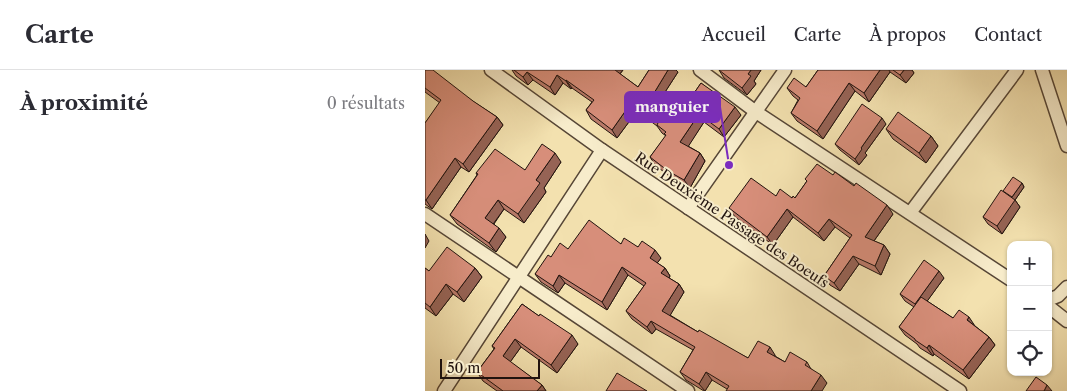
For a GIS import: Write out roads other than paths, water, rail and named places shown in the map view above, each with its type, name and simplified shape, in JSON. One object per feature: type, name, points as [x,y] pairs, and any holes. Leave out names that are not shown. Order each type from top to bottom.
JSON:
[{"type":"street","name":"Rue Deuxième Passage des Boeufs","points":[[491,70],[602,150],[960,391]]},
{"type":"street","points":[[700,70],[755,112],[1007,277]]},
{"type":"street","points":[[688,208],[785,70]]},
{"type":"street","points":[[911,213],[1017,70]]},
{"type":"street","points":[[1043,70],[1067,146]]},
{"type":"street","points":[[444,391],[602,150]]},
{"type":"street","points":[[425,214],[688,391]]},
{"type":"street","points":[[1052,298],[1058,296],[1067,287]]},
{"type":"street","points":[[1052,309],[1067,321]]},
{"type":"place","name":"manguier","points":[[729,165]]}]
